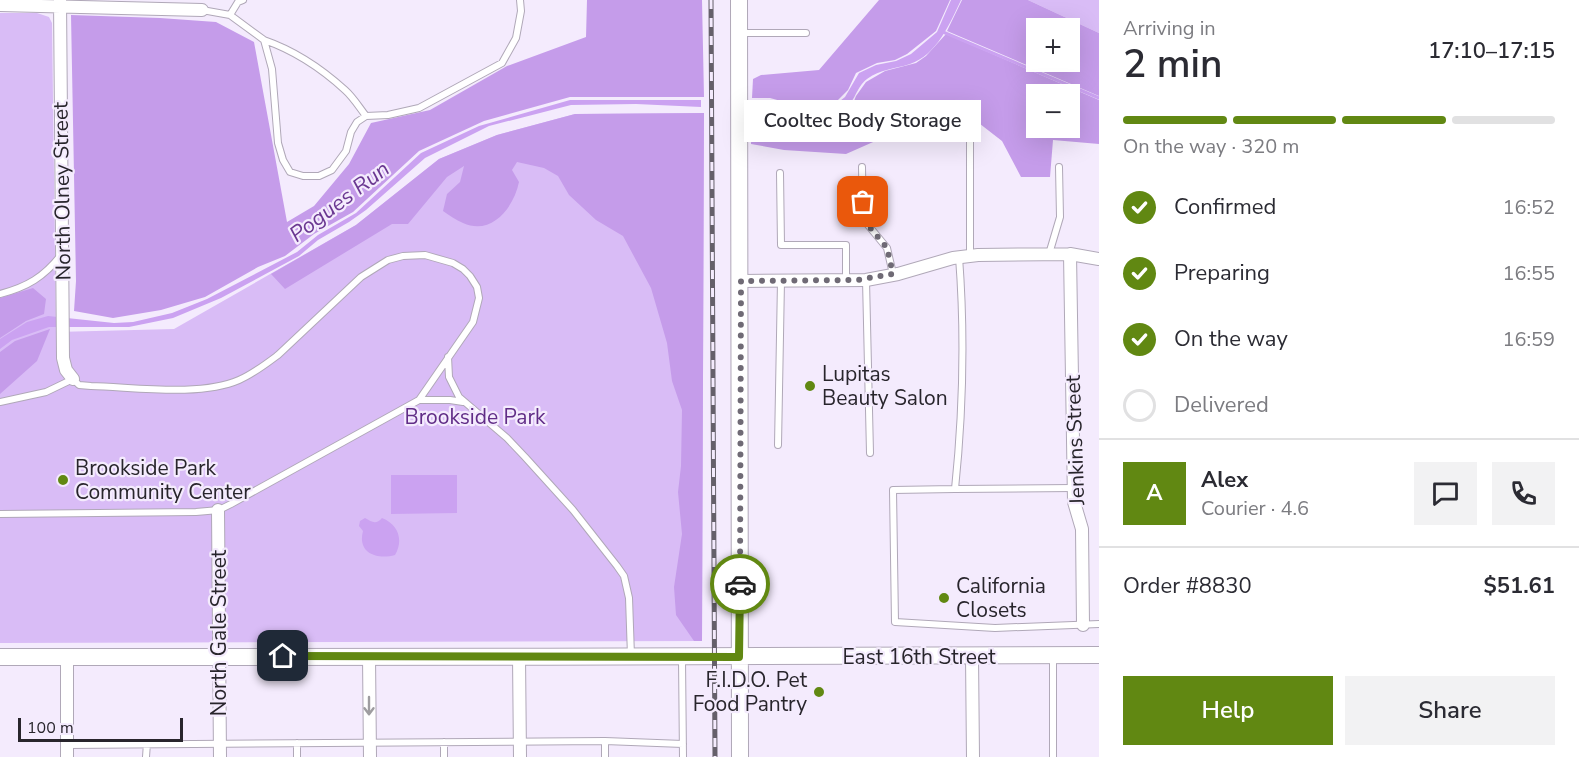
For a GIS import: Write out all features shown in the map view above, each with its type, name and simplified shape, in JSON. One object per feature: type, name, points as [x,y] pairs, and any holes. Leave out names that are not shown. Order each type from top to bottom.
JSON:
[{"type":"main road","points":[[739,0],[740,757]]},
{"type":"main road","name":"East 16th Street","points":[[0,657],[1099,655]]},
{"type":"street","points":[[0,5],[60,3],[202,10]]},
{"type":"street","name":"North Olney Street","points":[[60,3],[63,334],[65,365],[73,379]]},
{"type":"street","points":[[741,281],[866,280],[965,256],[1070,254],[1099,259]]},
{"type":"street","name":"Jenkins Street","points":[[1070,254],[1074,502],[1082,529],[1083,625]]},
{"type":"street","name":"North Gale Street","points":[[218,510],[220,751]]},
{"type":"street","points":[[67,656],[67,751]]},
{"type":"street","points":[[369,656],[370,757]]},
{"type":"street","points":[[519,656],[520,757]]},
{"type":"street","points":[[972,656],[973,757]]},
{"type":"lane","points":[[230,15],[238,3],[243,0]]},
{"type":"lane","points":[[264,40],[272,69],[278,143],[283,160],[290,172],[303,176],[319,176],[332,170],[346,151],[351,132],[357,122],[366,116],[388,115],[419,108],[502,63],[516,38],[521,11],[520,0]]},
{"type":"lane","points":[[202,10],[230,15],[264,40],[282,46],[310,64],[346,91],[366,116]]},
{"type":"lane","points":[[739,33],[806,33]]},
{"type":"lane","points":[[955,489],[961,427],[970,123]]},
{"type":"lane","points":[[862,167],[863,219],[887,248],[893,274]]},
{"type":"lane","points":[[1049,254],[1060,217],[1059,167]]},
{"type":"lane","points":[[780,173],[781,245],[846,245],[846,280]]},
{"type":"lane","points":[[0,294],[15,290],[40,277],[49,270],[63,252]]},
{"type":"lane","points":[[0,402],[46,392],[73,379],[79,385],[180,389],[206,388],[239,380],[278,355],[361,277],[396,257],[425,255],[453,263],[463,268],[477,286],[479,298],[473,322],[419,400],[218,510],[0,514]]},
{"type":"lane","points":[[866,280],[870,453]]},
{"type":"lane","points":[[778,445],[781,281]]},
{"type":"lane","points":[[448,356],[449,377],[459,397],[507,438],[525,457],[573,510],[624,576],[629,598],[631,656]]},
{"type":"lane","points":[[419,400],[450,400],[466,403]]},
{"type":"lane","points":[[1074,488],[893,490],[895,622],[995,628],[1099,624]]},
{"type":"lane","points":[[682,656],[683,757]]},
{"type":"lane","points":[[1053,656],[1053,757]]},
{"type":"lane","points":[[67,751],[147,743],[220,751],[297,743],[605,741],[683,744]]},
{"type":"lane","points":[[605,741],[605,757]]},
{"type":"lane","points":[[444,742],[444,757]]},
{"type":"lane","points":[[146,757],[147,743]]},
{"type":"lane","points":[[297,743],[297,757]]},
{"type":"green space","points":[[1028,0],[1099,0],[1099,33],[1080,24],[1080,18],[1067,18]]},
{"type":"green space","name":"Brookside Park","points":[[0,13],[37,13],[49,17],[52,23],[56,332],[174,329],[356,225],[439,159],[497,135],[575,114],[704,113],[702,641],[0,643]]},
{"type":"shaded area","points":[[587,0],[702,0],[704,97],[570,97],[484,121],[419,151],[353,212],[314,234],[285,256],[258,267],[205,297],[161,310],[113,318],[74,311],[76,281],[71,15],[216,22],[254,42],[287,222],[314,206],[349,164],[371,123],[430,110],[507,66],[586,37]]},
{"type":"shaded area","points":[[879,0],[950,0],[936,31],[907,54],[895,60],[877,63],[856,73],[848,90],[831,107],[810,109],[770,98],[752,98],[753,79],[761,75],[819,70]]},
{"type":"shaded area","points":[[951,0],[961,0],[935,46],[919,60],[882,71],[867,79],[849,105],[841,111],[822,115],[763,107],[762,101],[810,110],[831,108],[845,97],[859,73],[911,54],[937,32]]},
{"type":"shaded area","points":[[962,0],[1028,0],[1067,18],[1026,18],[1026,65],[947,31]]},
{"type":"shaded area","points":[[1080,24],[1099,33],[1099,96],[1080,88],[1080,84],[1071,84],[1043,72],[1080,72]]},
{"type":"shaded area","points":[[946,34],[1026,69],[1026,72],[1034,72],[1062,84],[1026,84],[1026,138],[1080,138],[1080,92],[1099,100],[1099,144],[1053,140],[1050,177],[1021,177],[1002,141],[953,103],[915,109],[889,135],[846,154],[784,150],[751,144],[752,108],[826,116],[843,112],[852,106],[866,82],[885,71],[916,63],[926,56]]},
{"type":"shaded area","points":[[570,100],[701,100],[701,107],[636,104],[571,105],[489,126],[425,158],[349,222],[318,240],[299,256],[221,298],[173,318],[129,327],[49,327],[12,340],[0,349],[0,339],[27,322],[48,316],[114,323],[133,322],[172,313],[207,299],[297,252],[318,235],[356,213],[421,153],[479,126]]},
{"type":"shaded area","points":[[704,113],[702,641],[694,641],[676,615],[674,587],[682,534],[678,492],[682,410],[672,381],[667,343],[651,288],[623,236],[596,220],[569,195],[558,176],[544,168],[517,162],[512,170],[519,182],[507,209],[492,222],[483,226],[474,226],[460,222],[443,211],[447,194],[460,182],[464,166],[447,177],[408,224],[392,224],[285,289],[271,274],[356,225],[439,159],[497,135],[575,114]]},
{"type":"shaded area","points":[[33,288],[46,299],[44,314],[26,321],[0,338],[0,298]]},
{"type":"shaded area","points":[[50,329],[37,361],[0,394],[0,352],[15,341]]},
{"type":"shaded area","points":[[391,475],[457,475],[457,513],[391,514]]},
{"type":"shaded area","points":[[365,518],[376,522],[382,518],[396,528],[399,544],[395,555],[375,555],[366,550],[362,539],[363,531],[359,526],[360,521]]},
{"type":"waterway","points":[[943,32],[1099,98]]},
{"type":"railway","points":[[711,0],[715,757]]},
{"type":"way so far","points":[[740,584],[741,281],[866,280],[893,274],[887,248],[863,219],[863,202]]},
{"type":"place","name":"Cooltec Body Storage","points":[[863,202]]},
{"type":"place","name":"Lupitas Beauty Salon","points":[[810,386]]},
{"type":"place","name":"Brookside Park Community Center","points":[[63,480]]},
{"type":"place","name":"California Closets","points":[[944,598]]},
{"type":"place","name":"F.I.D.O. Pet Food Pantry","points":[[819,692]]},
{"type":"route","points":[[283,656],[739,657],[740,584]]},
{"type":"water label","name":"Pogues Run","points":[[339,201]]}]
